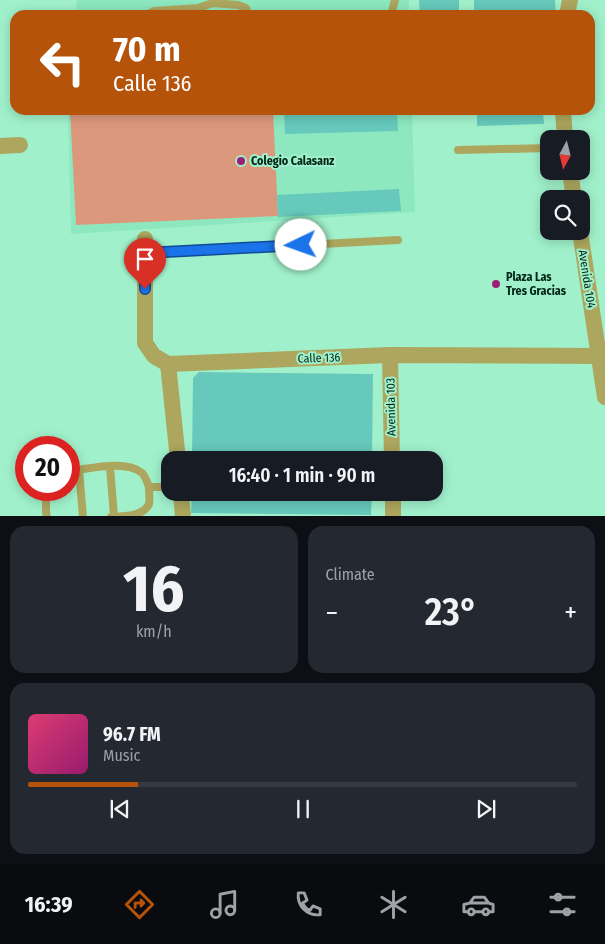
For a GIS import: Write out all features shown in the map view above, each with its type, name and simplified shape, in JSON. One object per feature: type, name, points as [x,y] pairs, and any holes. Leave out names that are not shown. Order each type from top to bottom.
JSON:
[{"type":"street","points":[[563,115],[564,130]]},
{"type":"street","points":[[0,146],[20,144]]},
{"type":"street","name":"Avenida 104","points":[[582,240],[602,356],[605,397]]},
{"type":"street","points":[[145,246],[145,344],[154,356],[168,364],[177,451]]},
{"type":"street","name":"Calle 136","points":[[168,364],[390,355],[602,356]]},
{"type":"street","name":"Avenida 103","points":[[390,355],[392,451]]},
{"type":"street","points":[[182,501],[183,516]]},
{"type":"street","points":[[393,501],[393,516]]},
{"type":"lane","points":[[169,10],[198,8],[213,1],[238,5],[247,10]]},
{"type":"lane","points":[[458,150],[540,148]]},
{"type":"lane","points":[[145,246],[398,240]]},
{"type":"lane","points":[[80,470],[110,467],[124,466],[136,469],[144,475],[150,487],[149,503],[138,515],[112,516],[110,467]]},
{"type":"lane","points":[[80,482],[83,516]]},
{"type":"lane","points":[[150,487],[161,486]]},
{"type":"lane","points":[[46,501],[47,516]]},
{"type":"shaded area","points":[[77,0],[409,0],[409,10],[76,10]]},
{"type":"shaded area","name":"Colegio Calasanz","points":[[68,115],[412,115],[415,212],[71,234]]},
{"type":"shaded area","points":[[70,115],[273,115],[278,216],[76,225]]},
{"type":"building","points":[[419,0],[459,0],[459,10],[420,10]]},
{"type":"building","points":[[474,0],[555,0],[556,10],[474,10]]},
{"type":"building","points":[[284,115],[397,115],[398,131],[285,134]]},
{"type":"building","points":[[477,115],[543,115],[544,124],[477,126]]},
{"type":"building","points":[[399,189],[401,211],[278,217],[277,195]]},
{"type":"building","points":[[199,372],[373,374],[372,451],[192,451],[193,378]]},
{"type":"building","points":[[192,501],[372,501],[371,515],[191,513]]},
{"type":"place","name":"Colegio Calasanz","points":[[241,161]]},
{"type":"place","name":"Plaza Las Tres Gracias","points":[[496,284]]},
{"type":"route","points":[[145,289],[145,253],[301,245]]}]
